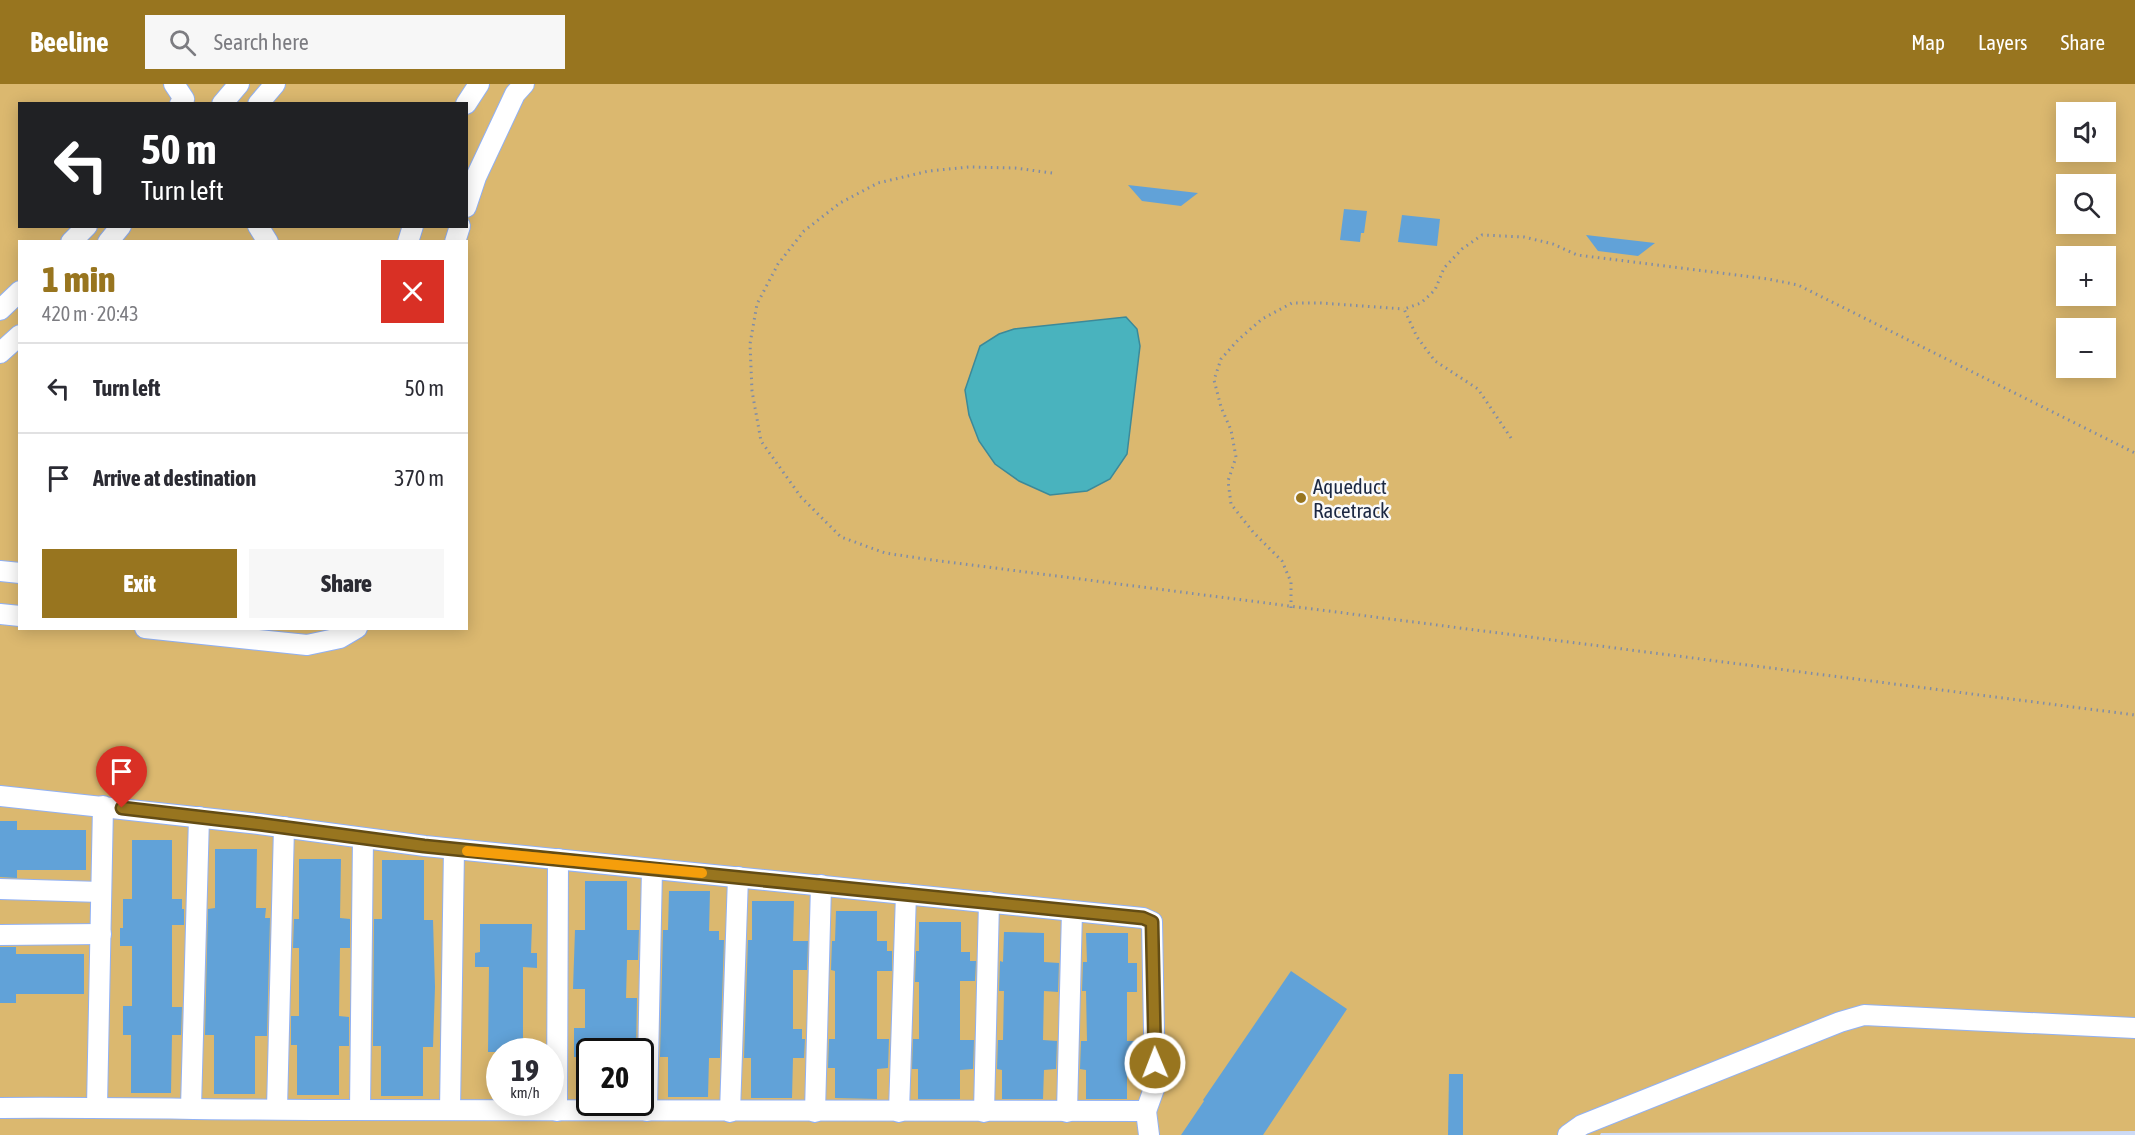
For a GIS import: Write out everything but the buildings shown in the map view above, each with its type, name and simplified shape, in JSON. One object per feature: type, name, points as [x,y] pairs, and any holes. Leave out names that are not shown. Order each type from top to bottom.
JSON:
[{"type":"lane","points":[[174,84],[184,99],[182,102]]},
{"type":"lane","points":[[224,102],[239,84]]},
{"type":"lane","points":[[260,102],[275,84]]},
{"type":"lane","points":[[467,102],[478,84]]},
{"type":"lane","points":[[468,201],[476,177],[515,94],[524,84]]},
{"type":"lane","points":[[73,240],[85,228]]},
{"type":"lane","points":[[110,240],[119,228]]},
{"type":"lane","points":[[0,310],[18,293]]},
{"type":"lane","points":[[0,353],[18,336]]},
{"type":"lane","points":[[0,571],[18,573]]},
{"type":"lane","points":[[0,614],[18,616]]},
{"type":"lane","points":[[164,630],[307,645],[340,639],[354,630]]},
{"type":"lane","points":[[0,796],[199,817],[454,849],[1143,918],[1152,922],[1155,1086],[1146,1111],[1149,1135]]},
{"type":"lane","points":[[97,1107],[103,806]]},
{"type":"lane","points":[[191,1108],[199,817]]},
{"type":"lane","points":[[277,1109],[284,827]]},
{"type":"lane","points":[[360,1110],[363,838]]},
{"type":"lane","points":[[450,1110],[454,849]]},
{"type":"lane","points":[[557,1038],[558,860]]},
{"type":"lane","points":[[649,1038],[652,869]]},
{"type":"lane","points":[[730,1112],[738,877]]},
{"type":"lane","points":[[815,1112],[821,885]]},
{"type":"lane","points":[[0,889],[101,892]]},
{"type":"lane","points":[[899,1112],[906,894]]},
{"type":"lane","points":[[984,1112],[989,902]]},
{"type":"lane","points":[[1067,1112],[1072,911]]},
{"type":"lane","points":[[0,935],[101,934]]},
{"type":"lane","points":[[1568,1135],[1582,1125],[1830,1026],[1864,1015],[2135,1028]]},
{"type":"lane","points":[[0,1108],[486,1110]]},
{"type":"lane","points":[[654,1111],[1146,1111]]},
{"type":"path","points":[[1052,173],[969,167],[929,171],[878,183],[840,203],[804,231],[778,264],[758,304],[750,344],[752,391],[761,441],[801,497],[841,537],[885,553],[1291,608],[2135,715]]},
{"type":"path","points":[[1291,608],[1291,582],[1282,561],[1253,532],[1232,504],[1228,482],[1236,457],[1231,430],[1221,407],[1214,380],[1221,359],[1262,319],[1292,303],[1404,309],[1421,303],[1435,290],[1444,268],[1462,249],[1482,235],[1524,237],[1553,244],[1577,255],[1768,279],[1798,285],[2135,453]]},
{"type":"path","points":[[1404,309],[1417,337],[1435,361],[1478,389],[1512,438]]},
{"type":"shaded area","name":"Aqueduct Racetrack","points":[[0,84],[2135,84],[2135,1131],[1601,1133],[1600,1135],[0,1135]]},
{"type":"shaded area","points":[[1126,317],[1137,329],[1140,346],[1127,454],[1110,479],[1087,491],[1050,495],[1019,481],[995,464],[979,441],[969,415],[965,390],[980,346],[999,334],[1014,329]]},
{"type":"slow traffic","points":[[467,851],[702,873]]},
{"type":"place","name":"Aqueduct Racetrack","points":[[1301,498]]},
{"type":"route","points":[[122,808],[424,846],[1143,918],[1152,922],[1155,1063]]}]
